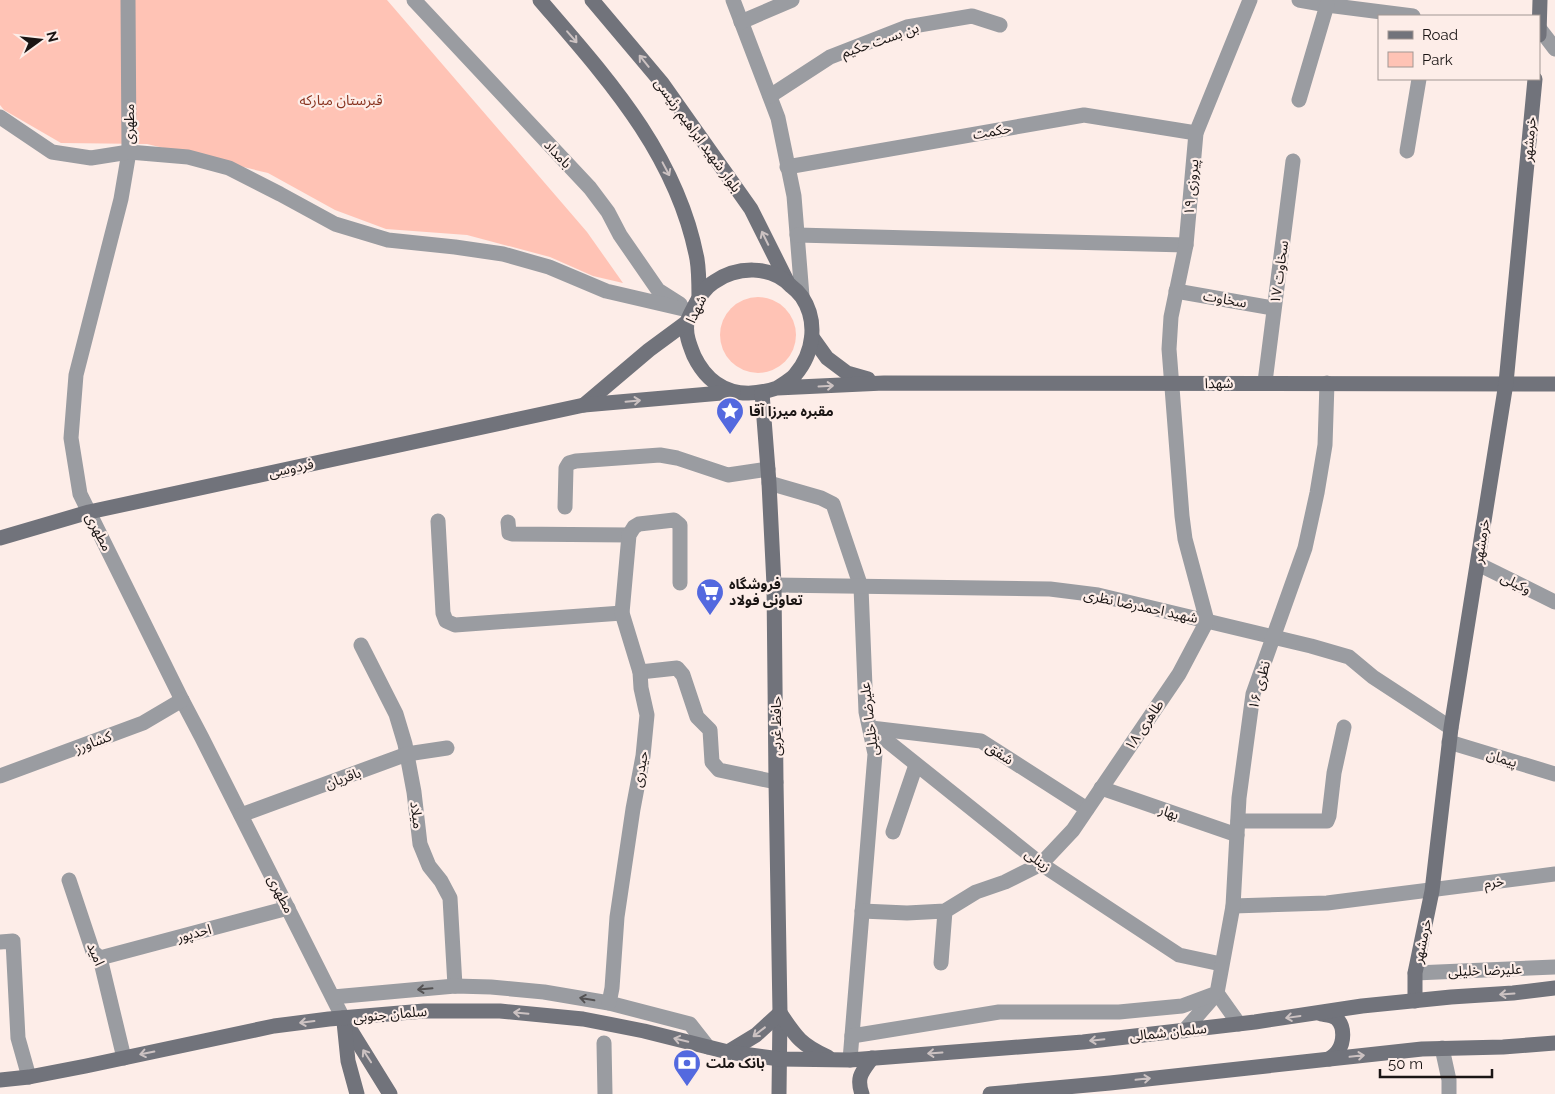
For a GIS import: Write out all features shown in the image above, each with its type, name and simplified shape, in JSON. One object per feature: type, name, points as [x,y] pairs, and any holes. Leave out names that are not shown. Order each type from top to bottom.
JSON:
[{"type":"main road","points":[[540,0],[597,66],[640,123],[669,174],[687,220],[697,260],[699,297]]},
{"type":"main road","name":"بلوار شهید ابراهیم رئیسی","points":[[592,0],[662,83],[751,209],[787,282]]},
{"type":"main road","points":[[1539,15],[1540,0]]},
{"type":"main road","name":"خرمشهر","points":[[1415,1001],[1415,973],[1432,890],[1450,735],[1506,383],[1535,80]]},
{"type":"main road","name":"شهدا","points":[[740,271],[769,272],[787,282],[802,296],[810,316],[812,337],[807,358],[795,376],[770,391],[748,394],[735,392],[715,383],[700,368],[687,336],[690,317],[699,297],[713,282],[730,273],[740,271]]},
{"type":"main road","points":[[584,405],[690,317]]},
{"type":"main road","points":[[812,337],[827,358],[846,374],[884,382]]},
{"type":"main road","name":"شهدا","points":[[884,382],[1555,384]]},
{"type":"main road","points":[[770,391],[884,382]]},
{"type":"main road","name":"حافظ غربی","points":[[770,391],[769,476],[774,585],[780,1014],[779,1094]]},
{"type":"main road","name":"فردوسی","points":[[0,538],[89,512],[584,405],[735,392]]},
{"type":"main road","name":"سلمان شمالی","points":[[780,1059],[850,1060],[1083,1042],[1239,1024],[1362,1006],[1555,988]]},
{"type":"main road","name":"سلمان جنوبی","points":[[0,1080],[30,1077],[274,1026],[424,1011],[500,1011],[605,1022],[728,1052],[780,1059]]},
{"type":"main road","points":[[1318,1013],[1338,1019],[1342,1026],[1343,1034],[1338,1052],[1329,1059]]},
{"type":"main road","points":[[728,1052],[756,1035],[780,1014],[798,1040],[814,1051],[834,1060]]},
{"type":"main road","name":"مطهری","points":[[343,1018],[348,1061],[357,1094]]},
{"type":"main road","name":"مطهری","points":[[343,1018],[390,1094]]},
{"type":"main road","points":[[990,1094],[1111,1088],[1329,1059],[1442,1048],[1503,1047],[1555,1042]]},
{"type":"main road","points":[[862,1094],[859,1077],[872,1058]]},
{"type":"street","name":"مطهری","points":[[128,0],[129,152],[121,199],[76,375],[71,438],[80,494],[343,1018]]},
{"type":"street","name":"بامداد","points":[[414,0],[590,188],[608,212],[620,235],[658,290],[690,317]]},
{"type":"street","points":[[733,0],[778,118],[794,196],[802,296]]},
{"type":"street","points":[[741,22],[792,0]]},
{"type":"street","points":[[1298,0],[1405,15]]},
{"type":"street","name":"پیروزی ۱۹","points":[[1172,384],[1169,349],[1171,317],[1186,245],[1196,133],[1247,1]]},
{"type":"street","points":[[1299,100],[1327,5]]},
{"type":"street","name":"بن بست حکیم","points":[[770,96],[830,57],[907,27],[972,16],[1000,25]]},
{"type":"street","points":[[1540,29],[1555,49]]},
{"type":"street","points":[[1407,151],[1419,80]]},
{"type":"street","name":"حکمت","points":[[787,167],[1084,115],[1196,133]]},
{"type":"street","points":[[0,117],[52,152],[91,158],[129,152],[188,157],[229,168],[335,224],[388,240],[503,254],[549,267],[606,291],[690,317]]},
{"type":"street","name":"سخاوت ۱۷","points":[[1265,382],[1293,161]]},
{"type":"street","points":[[797,235],[1186,245]]},
{"type":"street","name":"سخاوت","points":[[1176,291],[1273,308]]},
{"type":"street","name":"نظری ۱۶","points":[[1217,993],[1233,906],[1239,798],[1253,694],[1305,548],[1325,445],[1327,383]]},
{"type":"street","points":[[1172,384],[1185,539],[1207,621]]},
{"type":"street","points":[[565,507],[566,468],[569,463],[660,455],[677,458],[728,475],[769,476]]},
{"type":"street","name":"علیرضا خلیلی","points":[[769,476],[833,504],[861,587],[866,712],[871,728],[875,754],[850,1060]]},
{"type":"street","points":[[508,522],[509,533],[512,534],[629,536],[634,527],[639,524],[674,520],[680,526],[680,583]]},
{"type":"street","points":[[438,521],[443,613],[446,621],[455,625],[622,613]]},
{"type":"street","name":"حیدری","points":[[609,1003],[612,988],[618,908],[643,756],[647,715],[641,688],[640,672],[622,613],[629,536]]},
{"type":"street","name":"وکیلی","points":[[1478,564],[1555,602]]},
{"type":"street","name":"شهید احمدرضا نظری","points":[[774,585],[1050,589],[1098,595],[1349,657],[1450,735]]},
{"type":"street","name":"طاهری ۱۸","points":[[862,911],[907,913],[945,911],[976,892],[1006,882],[1041,864],[1073,830],[1179,674],[1207,621]]},
{"type":"street","name":"میلاد","points":[[361,645],[396,714],[407,754],[420,844],[429,866],[441,881],[450,898],[455,986]]},
{"type":"street","points":[[640,672],[677,668],[683,675],[697,717],[710,730],[712,762],[719,770],[776,782]]},
{"type":"street","name":"کشاورز","points":[[0,776],[143,723],[182,700]]},
{"type":"street","name":"بهار","points":[[1101,788],[1238,828],[1327,821],[1344,727]]},
{"type":"street","name":"زینلی","points":[[871,728],[1041,864],[1180,955],[1222,964]]},
{"type":"street","name":"شفق","points":[[871,728],[981,741],[1087,809]]},
{"type":"street","name":"پیمان","points":[[1450,735],[1555,774]]},
{"type":"street","name":"باقریان","points":[[241,815],[407,754],[447,748]]},
{"type":"street","points":[[893,832],[916,765]]},
{"type":"street","name":"خرم","points":[[1233,906],[1328,903],[1555,874]]},
{"type":"street","name":"امید","points":[[69,880],[93,952],[100,958],[124,1058]]},
{"type":"street","name":"احدپور","points":[[100,958],[288,908]]},
{"type":"street","points":[[941,962],[945,911]]},
{"type":"street","points":[[0,942],[13,941],[18,1038],[30,1077]]},
{"type":"street","name":"علیرضا خلیلی","points":[[1415,973],[1555,967]]},
{"type":"street","points":[[333,997],[455,986],[544,992],[609,1003],[690,1024],[708,1047]]},
{"type":"street","points":[[852,1036],[999,1012],[1119,1012],[1182,1006],[1217,993]]},
{"type":"street","points":[[1217,993],[1239,1024]]},
{"type":"street","points":[[1184,1031],[1217,993]]},
{"type":"street","points":[[604,1043],[605,1094]]},
{"type":"street","points":[[1442,1048],[1449,1080],[1449,1094]]},
{"type":"green space","name":"قبرستان مبارکه","points":[[0,0],[387,0],[587,232],[623,283],[593,276],[550,257],[467,235],[386,229],[335,210],[268,173],[147,144],[61,143],[4,110],[0,105]]},
{"type":"green space","points":[[758,297],[773,300],[785,308],[793,320],[796,335],[793,350],[785,362],[773,370],[758,373],[743,370],[731,362],[723,350],[720,335],[723,320],[731,308],[743,300]]},
{"type":"place","name":"مقبره میرزا آقا","points":[[730,435]]},
{"type":"place","name":"فروشگاه تعاونی فولاد","points":[[710,616]]},
{"type":"place","name":"بانک ملت","points":[[687,1087]]}]
